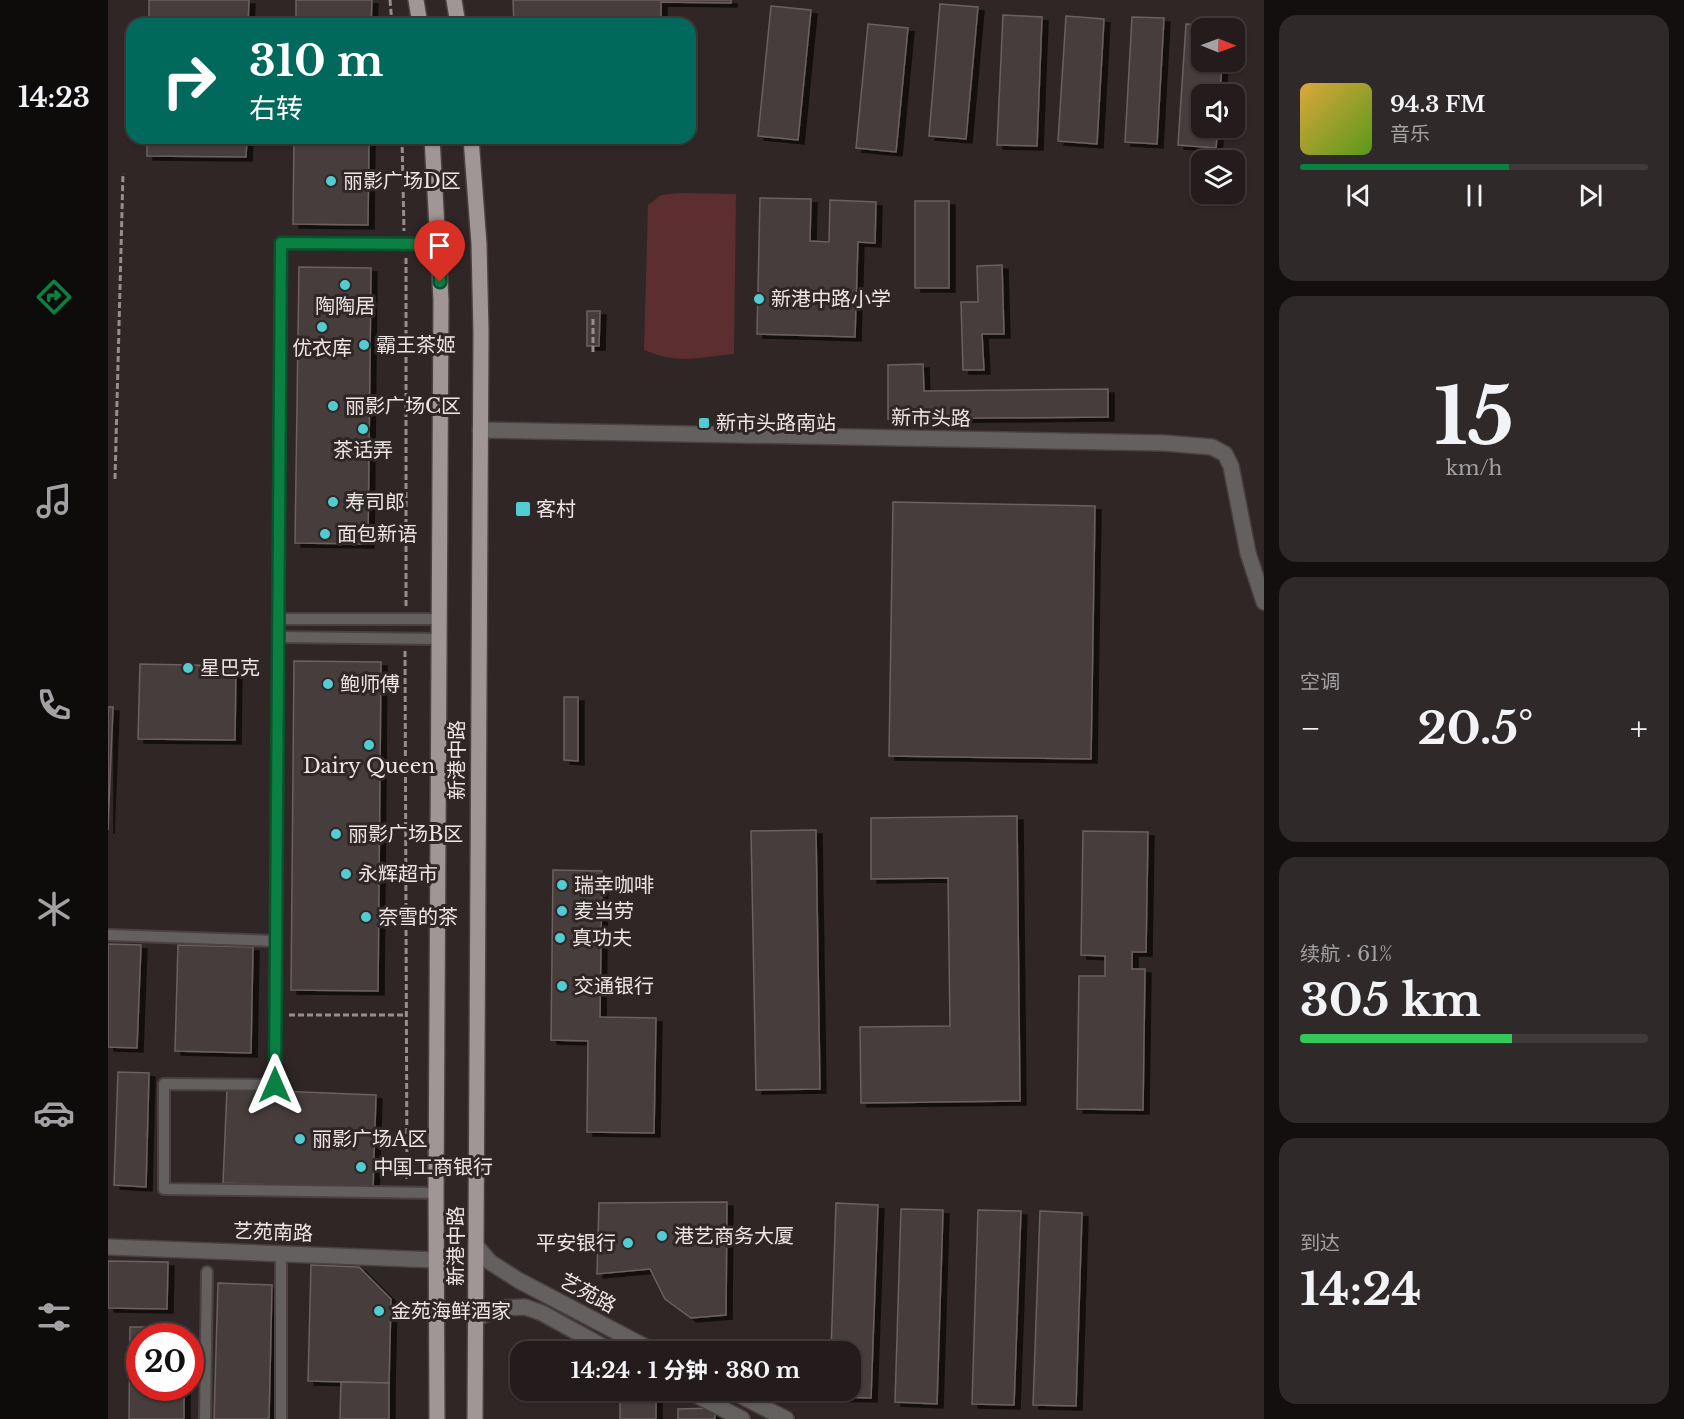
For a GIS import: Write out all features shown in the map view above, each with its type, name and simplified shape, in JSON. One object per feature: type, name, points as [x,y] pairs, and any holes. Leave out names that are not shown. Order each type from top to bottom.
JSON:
[{"type":"main road","points":[[418,0],[420,18]]},
{"type":"main road","points":[[454,0],[458,18]]},
{"type":"main road","points":[[460,18],[462,0]]},
{"type":"main road","name":"新港中路","points":[[432,144],[439,244],[441,346],[436,1193],[437,1419]]},
{"type":"main road","name":"新港中路","points":[[471,144],[480,290],[475,1419]]},
{"type":"street","name":"新市头路","points":[[480,430],[1164,443],[1212,447],[1225,454],[1231,466],[1248,553],[1264,602]]},
{"type":"street","name":"艺苑南路","points":[[108,1246],[436,1260]]},
{"type":"street","name":"艺苑路","points":[[476,1246],[490,1262],[518,1280],[634,1341]]},
{"type":"street","name":"艺苑路","points":[[477,1318],[501,1308],[525,1307],[542,1313],[593,1341]]},
{"type":"street","points":[[708,1401],[742,1419]]},
{"type":"street","points":[[751,1401],[786,1419]]},
{"type":"lane","points":[[436,1193],[164,1189],[164,1084],[275,1085],[281,243],[439,244]]},
{"type":"lane","points":[[278,619],[439,619]]},
{"type":"lane","points":[[278,638],[439,639]]},
{"type":"lane","points":[[108,935],[276,941]]},
{"type":"lane","points":[[281,1253],[281,1419]]},
{"type":"lane","points":[[205,1419],[207,1272]]},
{"type":"path","points":[[390,0],[392,18]]},
{"type":"path","points":[[402,144],[405,244],[405,619]]},
{"type":"path","points":[[115,479],[123,173]]},
{"type":"path","points":[[593,316],[593,352]]},
{"type":"path","points":[[405,639],[407,1192]]},
{"type":"path","points":[[276,1015],[406,1015]]},
{"type":"shaded area","points":[[736,194],[734,354],[679,359],[644,350],[648,205],[661,195]]},
{"type":"building","points":[[149,0],[249,0],[248,18],[149,18]]},
{"type":"building","points":[[296,0],[372,0],[371,18],[296,18]]},
{"type":"building","points":[[513,0],[731,0],[731,3],[661,2],[661,18],[514,18]]},
{"type":"building","points":[[940,4],[978,7],[966,139],[929,136]]},
{"type":"building","points":[[771,6],[811,10],[798,140],[758,136]]},
{"type":"building","points":[[1003,15],[1042,17],[1037,146],[997,145]]},
{"type":"building","points":[[1066,16],[1104,19],[1097,144],[1058,141]]},
{"type":"building","points":[[1132,17],[1164,18],[1157,144],[1125,142]]},
{"type":"building","points":[[868,24],[908,28],[896,152],[856,148]]},
{"type":"building","points":[[1186,24],[1191,24],[1191,72],[1221,72],[1221,84],[1191,84],[1191,138],[1217,138],[1216,148],[1178,145]]},
{"type":"building","points":[[147,144],[247,144],[246,157],[147,156]]},
{"type":"building","name":"丽影广场D区","points":[[294,144],[369,144],[368,225],[293,224]]},
{"type":"building","points":[[760,198],[811,199],[810,241],[829,242],[830,200],[876,202],[875,243],[858,242],[855,337],[757,334]]},
{"type":"building","points":[[915,201],[949,201],[949,288],[915,288]]},
{"type":"building","points":[[1002,265],[1004,334],[982,334],[984,370],[963,370],[961,302],[978,302],[977,266]]},
{"type":"building","name":"丽影广场C区","points":[[299,267],[371,268],[368,544],[295,543]]},
{"type":"building","points":[[587,311],[600,311],[599,346],[587,346]]},
{"type":"building","points":[[923,364],[924,391],[1108,389],[1108,417],[888,419],[888,365]]},
{"type":"building","points":[[893,502],[1095,506],[1091,759],[889,756]]},
{"type":"building","name":"丽影广场B区","points":[[294,661],[381,662],[378,991],[291,990]]},
{"type":"building","points":[[140,664],[236,666],[235,740],[138,739]]},
{"type":"building","points":[[564,697],[578,697],[578,761],[564,760]]},
{"type":"building","points":[[108,707],[113,707],[108,830]]},
{"type":"building","points":[[1017,816],[1020,1101],[861,1103],[860,1027],[950,1026],[948,878],[871,879],[871,818]]},
{"type":"building","points":[[816,830],[820,1089],[756,1090],[751,831]]},
{"type":"building","points":[[1083,831],[1148,832],[1146,952],[1132,952],[1132,969],[1145,969],[1143,1110],[1077,1109],[1079,976],[1105,976],[1105,956],[1081,955]]},
{"type":"building","points":[[553,870],[602,871],[600,1017],[656,1018],[654,1133],[587,1132],[588,1041],[551,1040]]},
{"type":"building","points":[[108,944],[141,945],[137,1048],[108,1047]]},
{"type":"building","points":[[178,945],[253,947],[251,1053],[175,1051]]},
{"type":"building","points":[[118,1072],[149,1073],[146,1187],[114,1185]]},
{"type":"building","name":"丽影广场A区","points":[[227,1089],[376,1095],[373,1189],[223,1183]]},
{"type":"building","name":"港艺商务大厦","points":[[727,1202],[726,1315],[691,1318],[665,1299],[650,1269],[597,1274],[599,1203]]},
{"type":"building","points":[[836,1203],[878,1205],[871,1398],[861,1398],[861,1341],[831,1341]]},
{"type":"building","points":[[901,1209],[943,1210],[937,1404],[895,1402]]},
{"type":"building","points":[[978,1210],[1021,1211],[1014,1405],[972,1404]]},
{"type":"building","points":[[1040,1211],[1082,1213],[1076,1406],[1033,1405]]},
{"type":"building","points":[[108,1261],[168,1262],[167,1309],[108,1308]]},
{"type":"building","points":[[311,1265],[359,1267],[391,1299],[389,1383],[308,1381]]},
{"type":"building","points":[[218,1283],[272,1285],[269,1419],[214,1419]]},
{"type":"building","points":[[341,1382],[389,1383],[389,1419],[340,1419]]},
{"type":"building","points":[[129,1401],[184,1401],[184,1419],[129,1419]]},
{"type":"building","points":[[620,1401],[656,1401],[656,1419],[620,1419]]},
{"type":"building","points":[[715,1408],[715,1419],[678,1419],[678,1409]]},
{"type":"place","name":"丽影广场D区","points":[[331,181]]},
{"type":"place","name":"陶陶居","points":[[345,285]]},
{"type":"place","name":"新港中路小学","points":[[759,299]]},
{"type":"place","name":"优衣库","points":[[322,327]]},
{"type":"place","name":"霸王茶姬","points":[[364,345]]},
{"type":"place","name":"丽影广场C区","points":[[333,406]]},
{"type":"place","name":"新市头路南站","points":[[704,423]]},
{"type":"place","name":"茶话弄","points":[[363,429]]},
{"type":"place","name":"寿司郎","points":[[333,502]]},
{"type":"place","name":"客村","points":[[523,509]]},
{"type":"place","name":"面包新语","points":[[325,534]]},
{"type":"place","name":"星巴克","points":[[188,668]]},
{"type":"place","name":"鲍师傅","points":[[328,684]]},
{"type":"place","name":"Dairy Queen","points":[[369,745]]},
{"type":"place","name":"丽影广场B区","points":[[336,834]]},
{"type":"place","name":"永辉超市","points":[[346,874]]},
{"type":"place","name":"瑞幸咖啡","points":[[562,885]]},
{"type":"place","name":"麦当劳","points":[[562,911]]},
{"type":"place","name":"奈雪的茶","points":[[366,917]]},
{"type":"place","name":"真功夫","points":[[560,938]]},
{"type":"place","name":"交通银行","points":[[562,986]]},
{"type":"place","name":"丽影广场A区","points":[[300,1139]]},
{"type":"place","name":"中国工商银行","points":[[361,1167]]},
{"type":"place","name":"港艺商务大厦","points":[[662,1236]]},
{"type":"place","name":"平安银行","points":[[628,1243]]},
{"type":"place","name":"金苑海鲜酒家","points":[[379,1311]]},
{"type":"route","points":[[275,1085],[281,243],[439,244],[440,282]]}]
